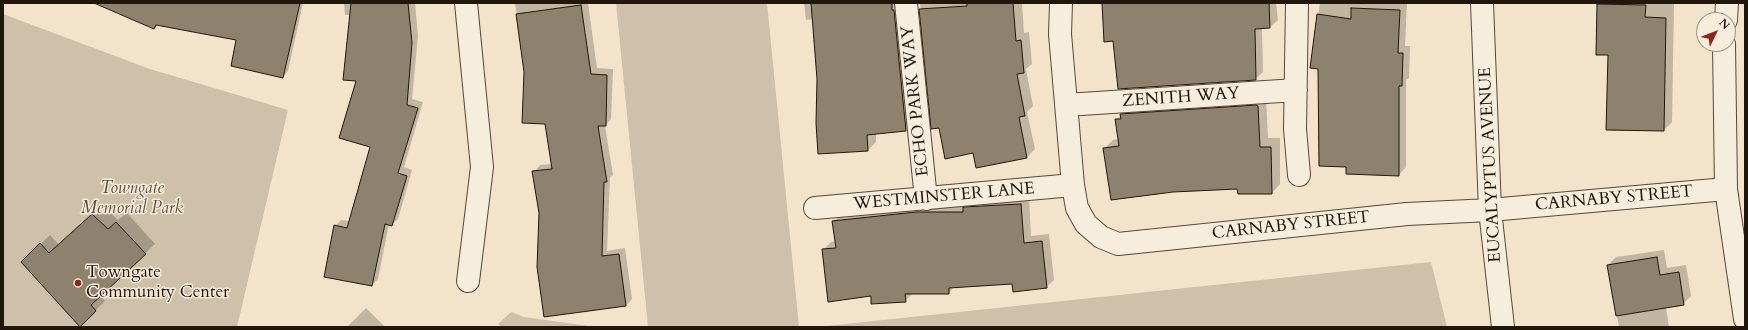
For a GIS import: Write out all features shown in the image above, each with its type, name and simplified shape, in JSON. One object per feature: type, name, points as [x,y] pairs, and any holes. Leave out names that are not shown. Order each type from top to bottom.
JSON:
[{"type":"street","points":[[466,3],[482,167],[468,281]]},
{"type":"street","name":"ECHO PARK WAY","points":[[906,3],[926,199]]},
{"type":"street","name":"CARNABY STREET","points":[[1061,3],[1060,34],[1073,185],[1078,208],[1086,224],[1101,237],[1118,244],[1407,214],[1490,210],[1726,189]]},
{"type":"street","points":[[1297,3],[1295,129],[1299,175]]},
{"type":"street","name":"EUCALYPTUS AVENUE","points":[[1482,3],[1490,210],[1503,327]]},
{"type":"street","points":[[1724,52],[1726,189],[1745,319]]},
{"type":"street","name":"ZENITH WAY","points":[[1066,105],[1296,90]]},
{"type":"street","name":"WESTMINSTER LANE","points":[[815,208],[1073,185]]},
{"type":"green space","points":[[616,3],[767,3],[799,327],[648,327]]},
{"type":"green space","name":"Towngate Memorial Park","points":[[3,14],[150,69],[288,110],[237,327],[3,327]]},
{"type":"green space","points":[[1431,262],[1447,327],[817,327]]},
{"type":"green space","points":[[511,312],[524,317],[596,327],[502,327],[498,324]]},
{"type":"building","points":[[94,3],[300,3],[283,78],[231,66],[236,40],[156,25],[154,29]]},
{"type":"building","points":[[351,3],[408,3],[412,43],[407,105],[418,108],[398,173],[407,176],[392,226],[385,224],[372,286],[324,277],[334,225],[347,228],[370,147],[339,138],[356,81],[343,80]]},
{"type":"building","points":[[811,3],[892,3],[892,10],[894,10],[906,131],[867,135],[868,151],[818,154],[816,123],[817,79]]},
{"type":"building","points":[[967,3],[1013,3],[1016,41],[1021,40],[1024,73],[1017,74],[1025,116],[1019,117],[1027,158],[976,168],[973,153],[945,159],[939,128],[931,129],[919,9],[967,6]]},
{"type":"building","points":[[1102,3],[1269,3],[1270,28],[1255,29],[1256,80],[1118,89],[1113,41],[1104,42]]},
{"type":"building","points":[[1597,4],[1646,5],[1645,17],[1666,18],[1664,131],[1606,130],[1608,55],[1596,55]]},
{"type":"building","points":[[581,5],[591,74],[607,75],[606,126],[598,126],[607,182],[604,182],[602,256],[619,254],[626,306],[544,317],[537,267],[539,213],[532,171],[552,169],[545,124],[522,123],[524,72],[516,14]]},
{"type":"building","points":[[1351,8],[1400,10],[1398,53],[1403,53],[1402,86],[1399,86],[1399,176],[1346,174],[1346,167],[1319,166],[1318,69],[1310,68],[1317,14],[1351,19]]},
{"type":"building","points":[[1258,106],[1260,147],[1271,147],[1272,194],[1238,194],[1237,189],[1173,192],[1111,200],[1103,148],[1119,146],[1115,119],[1121,119],[1120,114]]},
{"type":"building","points":[[1021,204],[1024,243],[1042,241],[1047,288],[1013,292],[1012,284],[949,288],[949,294],[905,294],[906,302],[871,304],[871,296],[828,302],[822,249],[836,248],[832,221],[916,212],[963,212],[963,207]]},
{"type":"building","name":"Towngate Community Center","points":[[92,214],[108,229],[116,222],[146,254],[91,305],[96,311],[80,327],[21,262],[40,243],[49,253]]},
{"type":"building","points":[[1657,257],[1660,275],[1679,272],[1684,305],[1616,316],[1607,265]]},
{"type":"place","name":"Towngate Community Center","points":[[78,283]]}]
